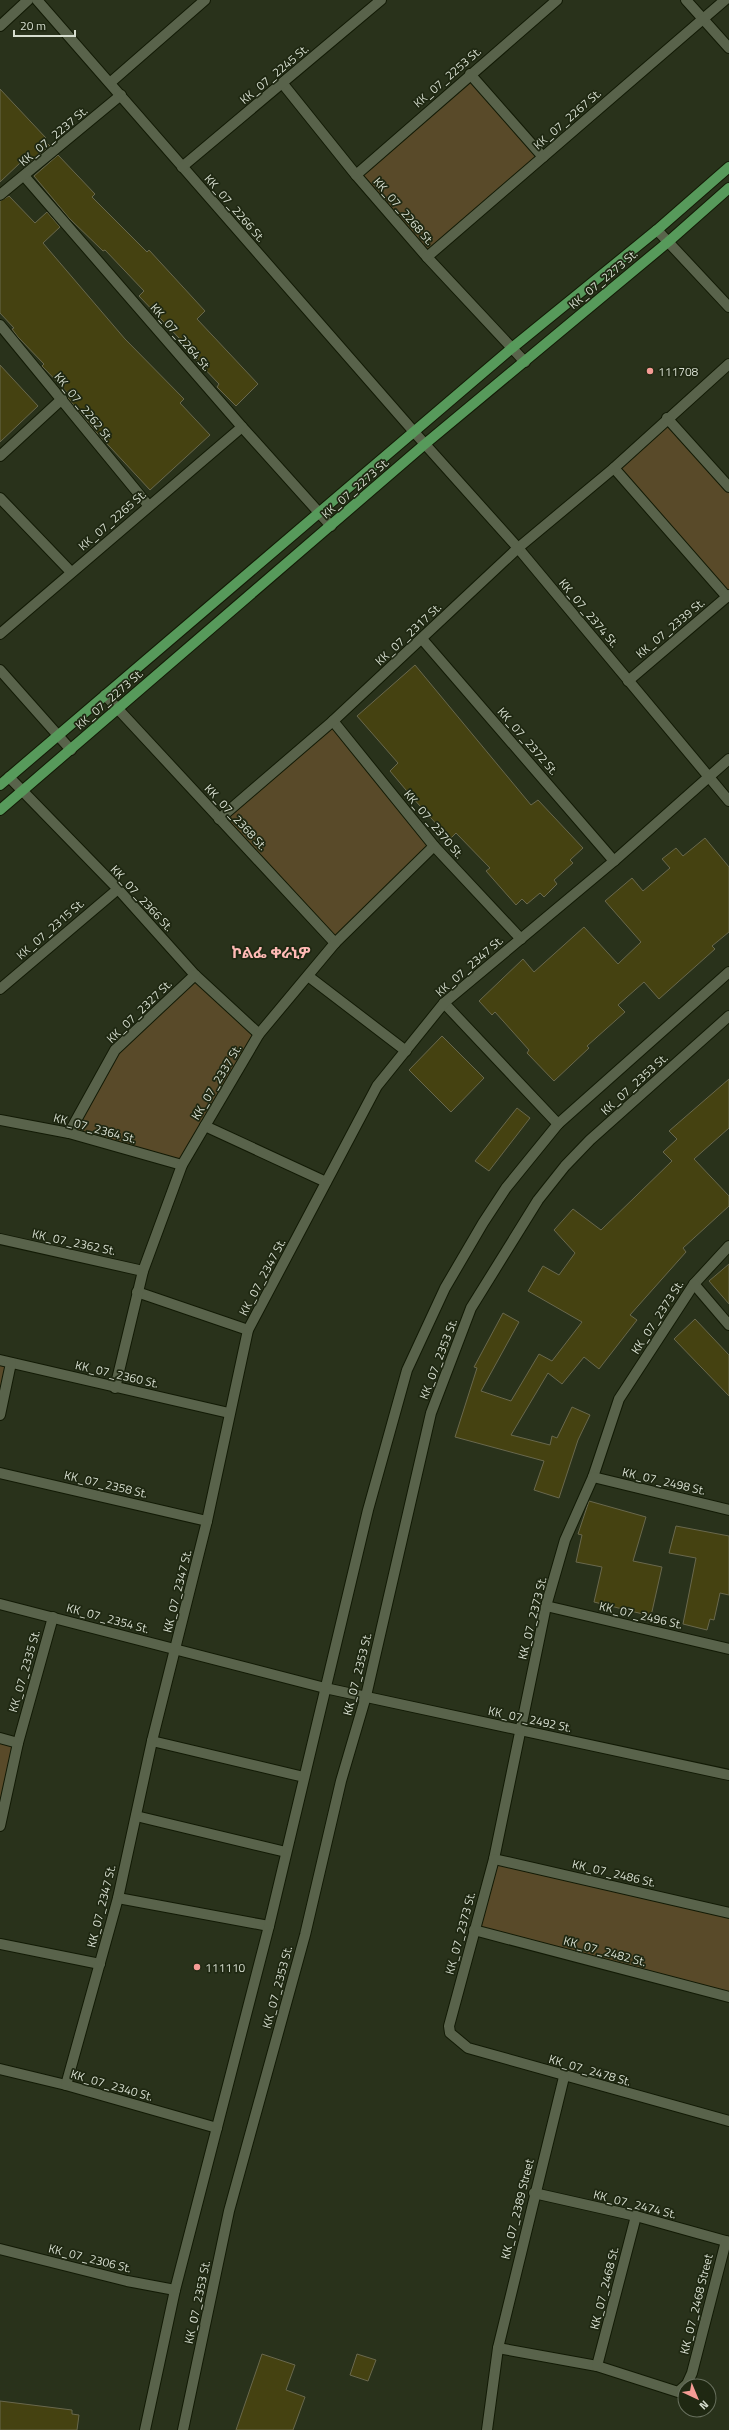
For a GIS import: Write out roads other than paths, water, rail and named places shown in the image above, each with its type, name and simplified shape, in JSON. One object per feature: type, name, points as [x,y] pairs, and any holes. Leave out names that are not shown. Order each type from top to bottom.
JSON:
[{"type":"main road","name":"KK_07_2273 St.","points":[[0,785],[57,734],[415,433],[512,348],[657,230],[729,167]]},
{"type":"main road","name":"KK_07_2273 St.","points":[[0,810],[71,750],[117,708],[332,526],[425,444],[668,242],[729,188]]},
{"type":"street","points":[[0,26],[28,0]]},
{"type":"street","name":"KK_07_2266 St.","points":[[37,0],[111,82],[121,96],[182,167],[425,444]]},
{"type":"street","points":[[111,82],[205,0]]},
{"type":"street","name":"KK_07_2245 St.","points":[[182,167],[283,84],[381,0]]},
{"type":"street","name":"KK_07_2253 St.","points":[[356,176],[470,74],[557,0]]},
{"type":"street","points":[[686,0],[729,48]]},
{"type":"street","name":"KK_07_2267 St.","points":[[427,257],[725,0]]},
{"type":"street","points":[[470,74],[543,157]]},
{"type":"street","name":"KK_07_2268 St.","points":[[283,84],[356,176],[427,257],[525,362]]},
{"type":"street","name":"KK_07_2237 St.","points":[[0,195],[25,177],[121,96]]},
{"type":"street","name":"KK_07_2264 St.","points":[[25,177],[242,427],[332,526]]},
{"type":"street","points":[[657,230],[729,307]]},
{"type":"street","name":"KK_07_2262 St.","points":[[0,325],[148,505]]},
{"type":"street","name":"KK_07_2317 St.","points":[[220,819],[333,721],[518,548],[614,468],[667,418],[729,364]]},
{"type":"street","points":[[0,456],[62,400]]},
{"type":"street","points":[[667,418],[729,487]]},
{"type":"street","name":"KK_07_2265 St.","points":[[0,634],[148,505],[242,427]]},
{"type":"street","name":"KK_07_2374 St.","points":[[425,444],[518,548],[729,801]]},
{"type":"street","points":[[614,468],[728,596]]},
{"type":"street","points":[[0,498],[71,572]]},
{"type":"street","name":"KK_07_2339 St.","points":[[628,681],[728,596]]},
{"type":"street","name":"KK_07_2372 St.","points":[[422,639],[614,861]]},
{"type":"street","points":[[0,670],[71,750]]},
{"type":"street","name":"KK_07_2368 St.","points":[[105,695],[335,943]]},
{"type":"street","name":"KK_07_2370 St.","points":[[333,721],[434,846],[521,939]]},
{"type":"street","name":"KK_07_2347 St.","points":[[66,2085],[118,1898],[152,1741],[176,1650],[207,1521],[229,1412],[248,1330],[378,1086],[444,1004],[614,861],[729,759]]},
{"type":"street","name":"KK_07_2366 St.","points":[[9,777],[118,889],[195,975],[259,1034]]},
{"type":"street","name":"KK_07_2337 St.","points":[[115,1388],[143,1271],[182,1165],[259,1034],[335,943],[434,846]]},
{"type":"street","name":"KK_07_2315 St.","points":[[0,989],[118,889]]},
{"type":"street","name":"KK_07_2353 St.","points":[[145,2430],[175,2290],[269,1926],[325,1688],[340,1635],[368,1510],[407,1370],[446,1288],[483,1223],[506,1188],[558,1124],[729,972]]},
{"type":"street","name":"KK_07_2327 St.","points":[[70,1132],[115,1050],[195,975]]},
{"type":"street","points":[[308,976],[406,1051]]},
{"type":"street","points":[[444,1004],[558,1124]]},
{"type":"street","name":"KK_07_2353 St.","points":[[183,2430],[229,2211],[305,1935],[342,1781],[366,1696],[431,1413],[471,1308],[538,1200],[565,1166],[590,1140],[729,1016]]},
{"type":"street","name":"KK_07_2364 St.","points":[[0,1120],[70,1132],[182,1165]]},
{"type":"street","points":[[205,1126],[326,1182]]},
{"type":"street","name":"KK_07_2362 St.","points":[[0,1239],[143,1271]]},
{"type":"street","name":"KK_07_2373 St.","points":[[450,2033],[449,2026],[494,1859],[519,1730],[546,1606],[566,1540],[593,1477],[619,1399],[694,1284],[729,1246]]},
{"type":"street","points":[[694,1284],[729,1325]]},
{"type":"street","points":[[137,1292],[248,1330]]},
{"type":"street","name":"KK_07_2360 St.","points":[[0,1360],[115,1388],[229,1412]]},
{"type":"street","points":[[0,1415],[11,1363]]},
{"type":"street","name":"KK_07_2358 St.","points":[[0,1473],[207,1521]]},
{"type":"street","name":"KK_07_2498 St.","points":[[593,1477],[729,1510]]},
{"type":"street","name":"KK_07_2354 St.","points":[[0,1604],[325,1688]]},
{"type":"street","name":"KK_07_2496 St.","points":[[546,1606],[729,1649]]},
{"type":"street","name":"KK_07_2335 St.","points":[[1,1820],[18,1743],[53,1617]]},
{"type":"street","name":"KK_07_2492 St.","points":[[325,1688],[729,1775]]},
{"type":"street","points":[[0,1738],[18,1743]]},
{"type":"street","points":[[152,1741],[304,1777]]},
{"type":"street","points":[[136,1816],[286,1852]]},
{"type":"street","name":"KK_07_2486 St.","points":[[494,1859],[729,1913]]},
{"type":"street","points":[[118,1898],[269,1926]]},
{"type":"street","name":"KK_07_2482 St.","points":[[474,1930],[729,1997]]},
{"type":"street","points":[[0,1944],[100,1964]]},
{"type":"street","name":"KK_07_2478 St.","points":[[450,2033],[468,2048],[729,2121]]},
{"type":"street","name":"KK_07_2340 St.","points":[[0,2069],[66,2085],[217,2128]]},
{"type":"street","name":"KK_07_2389 Street","points":[[487,2430],[498,2348],[534,2193],[564,2076]]},
{"type":"street","name":"KK_07_2474 St.","points":[[534,2193],[636,2216],[727,2242]]},
{"type":"street","name":"KK_07_2468 St.","points":[[597,2366],[636,2216]]},
{"type":"street","name":"KK_07_2468 Street","points":[[597,2366],[678,2392],[687,2384],[692,2373],[727,2242]]},
{"type":"street","name":"KK_07_2306 St.","points":[[0,2248],[127,2282],[175,2290]]},
{"type":"street","points":[[498,2348],[597,2366]]},
{"type":"place","name":"111708","points":[[650,371]]},
{"type":"place","name":"111110","points":[[197,1967]]},
{"type":"district","name":"ኮልፌ ቀራኒዎ","points":[[271,952]]}]
